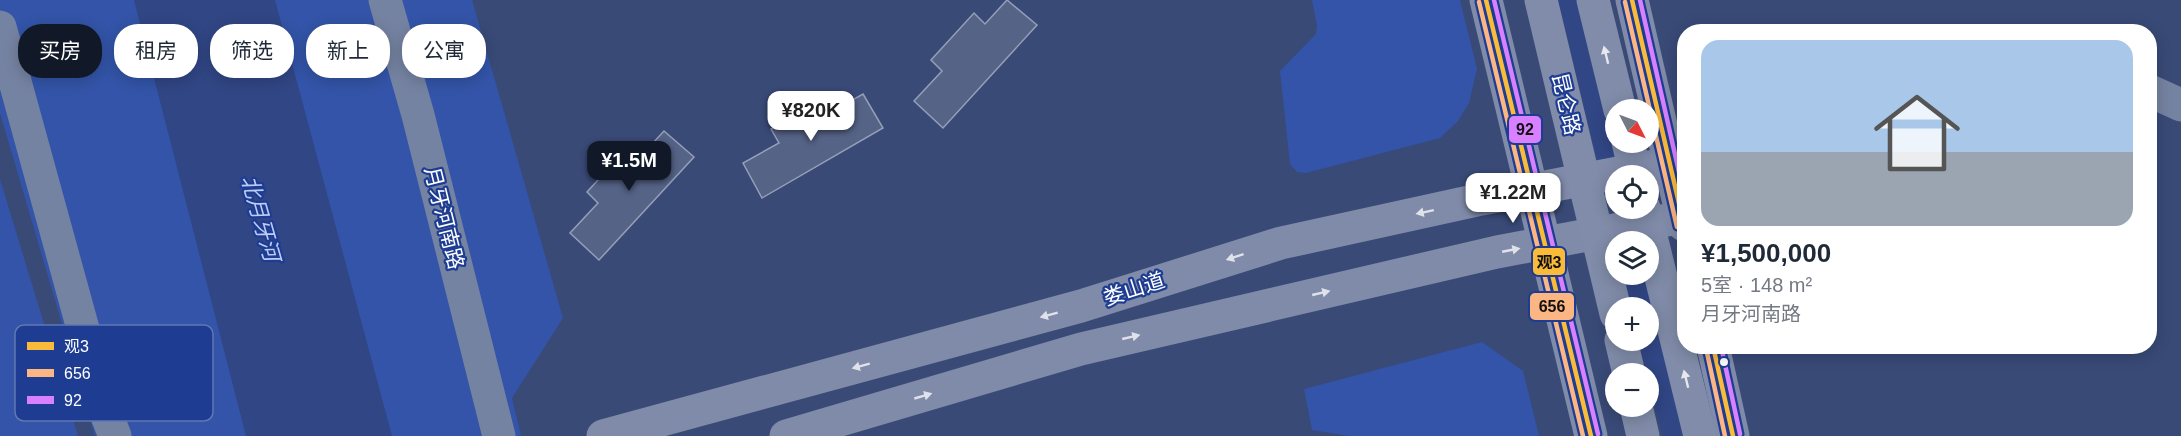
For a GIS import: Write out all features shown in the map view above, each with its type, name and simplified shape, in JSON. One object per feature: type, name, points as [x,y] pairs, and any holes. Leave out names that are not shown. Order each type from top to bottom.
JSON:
[{"type":"highway","name":"昆仑路","points":[[1541,0],[1612,297]]},
{"type":"highway","points":[[1593,0],[1617,99]]},
{"type":"highway","points":[[1647,219],[1677,342]]},
{"type":"highway","points":[[1680,354],[1700,436]]},
{"type":"highway","points":[[1638,417],[1642,436]]},
{"type":"main road","points":[[1486,0],[1591,436]]},
{"type":"main road","points":[[1632,0],[1676,169]]},
{"type":"main road","name":"娄山道","points":[[603,436],[1081,306],[1281,243],[1531,190],[1676,169]]},
{"type":"main road","name":"娄山道","points":[[786,436],[1081,349],[1544,243],[1677,222]]},
{"type":"main road","points":[[1715,354],[1733,436]]},
{"type":"street","name":"月牙河南路","points":[[385,0],[418,115],[500,436]]},
{"type":"street","points":[[0,27],[82,325]]},
{"type":"street","points":[[2157,94],[2181,105]]},
{"type":"street","points":[[109,421],[115,436]]},
{"type":"shaded area","points":[[0,0],[472,0],[479,24],[402,24],[402,78],[486,78],[486,49],[563,318],[512,398],[521,436],[95,436],[91,421],[213,421],[213,325],[62,325],[0,113]]},
{"type":"shaded area","points":[[1312,0],[1460,0],[1477,69],[1469,103],[1458,121],[1440,138],[1306,173],[1297,172],[1290,164],[1280,71],[1316,34],[1317,25]]},
{"type":"shaded area","points":[[0,179],[44,325],[15,325],[15,421],[73,421],[78,436],[0,436]]},
{"type":"shaded area","points":[[1482,342],[1523,371],[1539,436],[1349,436],[1312,430],[1304,389]]},
{"type":"water","name":"北月牙河","points":[[134,0],[275,0],[281,24],[210,24],[210,78],[294,78],[294,71],[392,436],[246,436],[154,78],[198,78],[198,24],[140,24]]},
{"type":"building","points":[[1007,0],[1037,25],[943,128],[914,101],[942,71],[931,60],[974,13],[985,24]]},
{"type":"building","points":[[863,94],[883,128],[762,198],[743,163],[779,143],[771,129],[826,97],[833,111]]},
{"type":"building","points":[[664,131],[694,157],[599,260],[570,233],[598,203],[587,192],[630,145],[641,156]]},
{"type":"waterway","points":[[1572,0],[1612,165]]},
{"type":"waterway","points":[[1639,285],[1641,297]]},
{"type":"waterway","points":[[1655,351],[1677,436]]},
{"type":"transit line","name":"观3","points":[[1486,0],[1591,436]]},
{"type":"transit line","name":"92","points":[[1494,0],[1598,434]]},
{"type":"transit line","name":"观3","points":[[1632,0],[1677,195]]},
{"type":"transit line","name":"92","points":[[1640,0],[1677,163]]},
{"type":"transit line","name":"656","points":[[1479,2],[1583,436]]},
{"type":"transit line","name":"656","points":[[1625,2],[1677,227]]},
{"type":"transit line","name":"656","points":[[1707,354],[1725,436]]},
{"type":"transit line","name":"观3","points":[[1715,354],[1733,436]]},
{"type":"transit line","name":"92","points":[[1723,354],[1740,434]]}]
